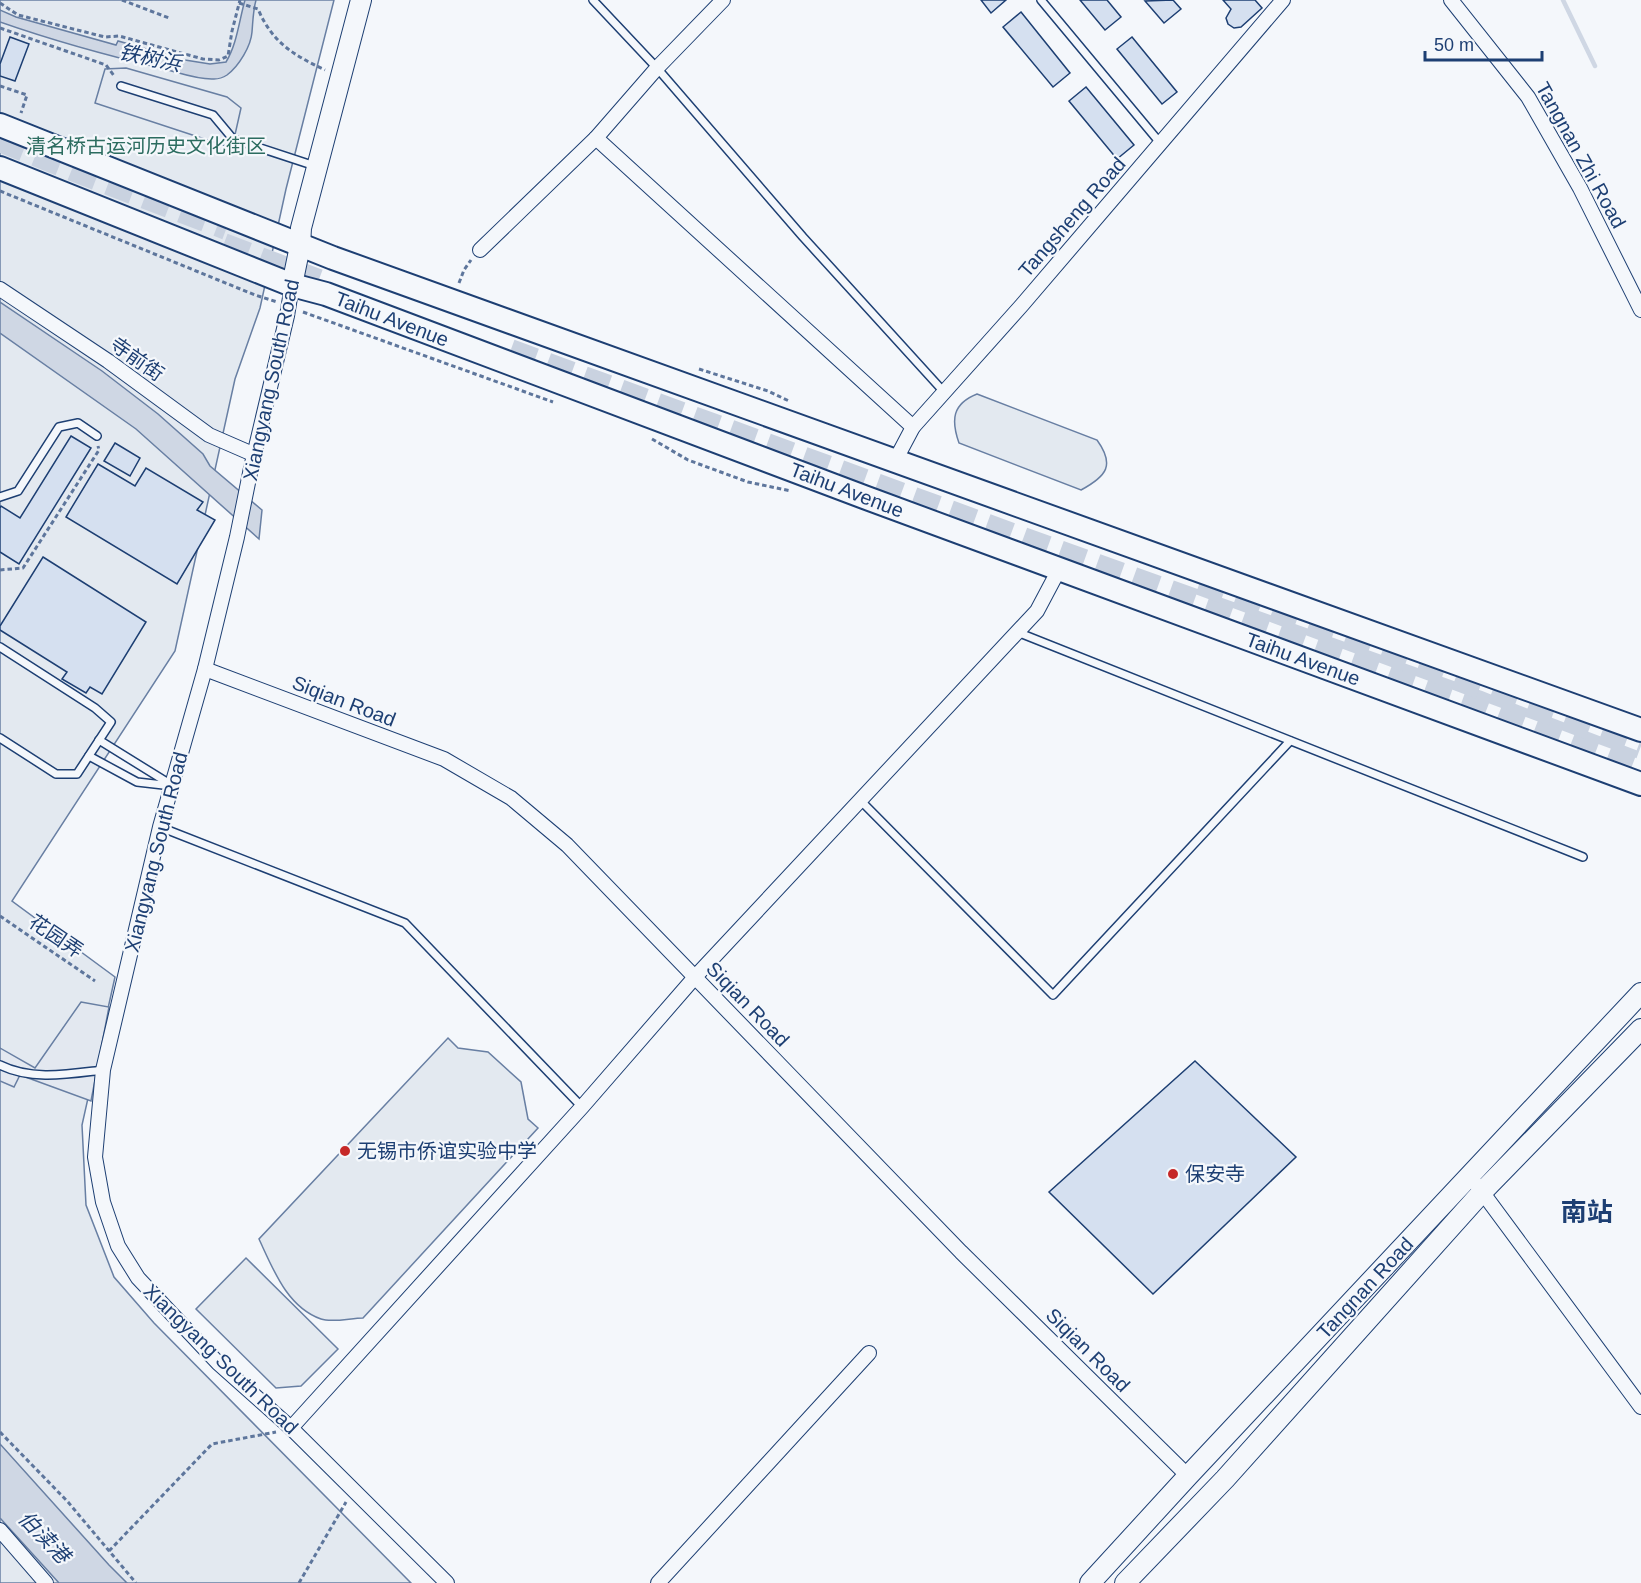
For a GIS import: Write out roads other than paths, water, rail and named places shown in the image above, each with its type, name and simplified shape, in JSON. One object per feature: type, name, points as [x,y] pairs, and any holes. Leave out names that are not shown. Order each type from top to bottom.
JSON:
[{"type":"main road","name":"Xiangyang South Road","points":[[290,296],[300,246],[301,228],[361,0]]},
{"type":"main road","name":"Taihu Avenue","points":[[0,125],[300,246],[1641,730]]},
{"type":"main road","name":"Taihu Avenue","points":[[0,168],[290,296],[326,294],[1641,784]]},
{"type":"main road","name":"Tangnan Road","points":[[1090,1583],[1641,993]]},
{"type":"main road","name":"Tangnan Road","points":[[1125,1583],[1225,1479],[1484,1191],[1641,1029]]},
{"type":"street","points":[[480,250],[597,138],[657,68],[723,0]]},
{"type":"street","name":"Tangsheng Road","points":[[895,461],[913,427],[1022,305],[1283,0]]},
{"type":"street","name":"Tangnan Zhi Road","points":[[1451,0],[1528,97],[1580,188],[1641,310]]},
{"type":"street","points":[[597,138],[913,427]]},
{"type":"street","name":"寺前街","points":[[0,288],[209,435],[253,462]]},
{"type":"street","name":"Xiangyang South Road","points":[[290,296],[237,537],[205,669],[160,827],[103,1070],[95,1157],[103,1202],[118,1246],[138,1278],[218,1362],[291,1428],[447,1583]]},
{"type":"street","points":[[291,1428],[582,1107],[695,977],[1037,610],[1055,577],[1057,568]]},
{"type":"street","name":"Siqian Road","points":[[205,669],[444,759],[511,798],[567,845],[962,1252],[1188,1476]]},
{"type":"street","points":[[1469,1176],[1484,1191],[1641,1407]]},
{"type":"street","points":[[658,1583],[869,1353]]},
{"type":"street","points":[[0,1530],[46,1583]]},
{"type":"lane","points":[[592,0],[657,68],[803,237],[944,392]]},
{"type":"lane","points":[[1041,0],[1161,144]]},
{"type":"lane","points":[[120,86],[213,115],[232,139],[317,167]]},
{"type":"lane","points":[[0,497],[18,491],[59,427],[78,423],[97,436]]},
{"type":"lane","points":[[1017,632],[1583,857]]},
{"type":"lane","points":[[0,647],[95,708],[111,722],[77,774],[56,774],[0,738]]},
{"type":"lane","points":[[99,740],[172,786]]},
{"type":"lane","points":[[860,800],[1053,995],[1290,741]]},
{"type":"lane","points":[[89,756],[137,782],[172,786]]},
{"type":"lane","points":[[160,827],[405,923],[582,1107]]},
{"type":"lane","points":[[0,1065],[10,1070],[47,1076],[103,1070]]},
{"type":"water","name":"铁树浜","points":[[245,0],[256,0],[249,43],[236,66],[224,76],[216,79],[195,77],[102,53],[0,22],[0,10],[16,17],[116,45],[118,41],[185,60],[210,64],[226,62],[230,55]]},
{"type":"water","points":[[0,302],[102,371],[158,414],[203,454],[210,466],[262,510],[259,539],[136,429],[0,333]]},
{"type":"water","name":"伯渎港","points":[[0,1444],[127,1583],[59,1583],[0,1518]]},
{"type":"waterway","points":[[1563,0],[1595,66]]},
{"type":"tunnel","points":[[0,139],[227,227]]},
{"type":"tunnel","points":[[223,246],[318,282]]},
{"type":"tunnel","points":[[510,352],[1477,703],[1641,766]]},
{"type":"tunnel","points":[[1200,582],[1641,746]]},
{"type":"place","name":"无锡市侨谊实验中学","points":[[345,1151]]},
{"type":"place","name":"保安寺","points":[[1173,1174]]},
{"type":"district","name":"南站","points":[[1587,1212]]},
{"type":"park label","name":"清名桥古运河历史文化街区","points":[[146,146]]}]
